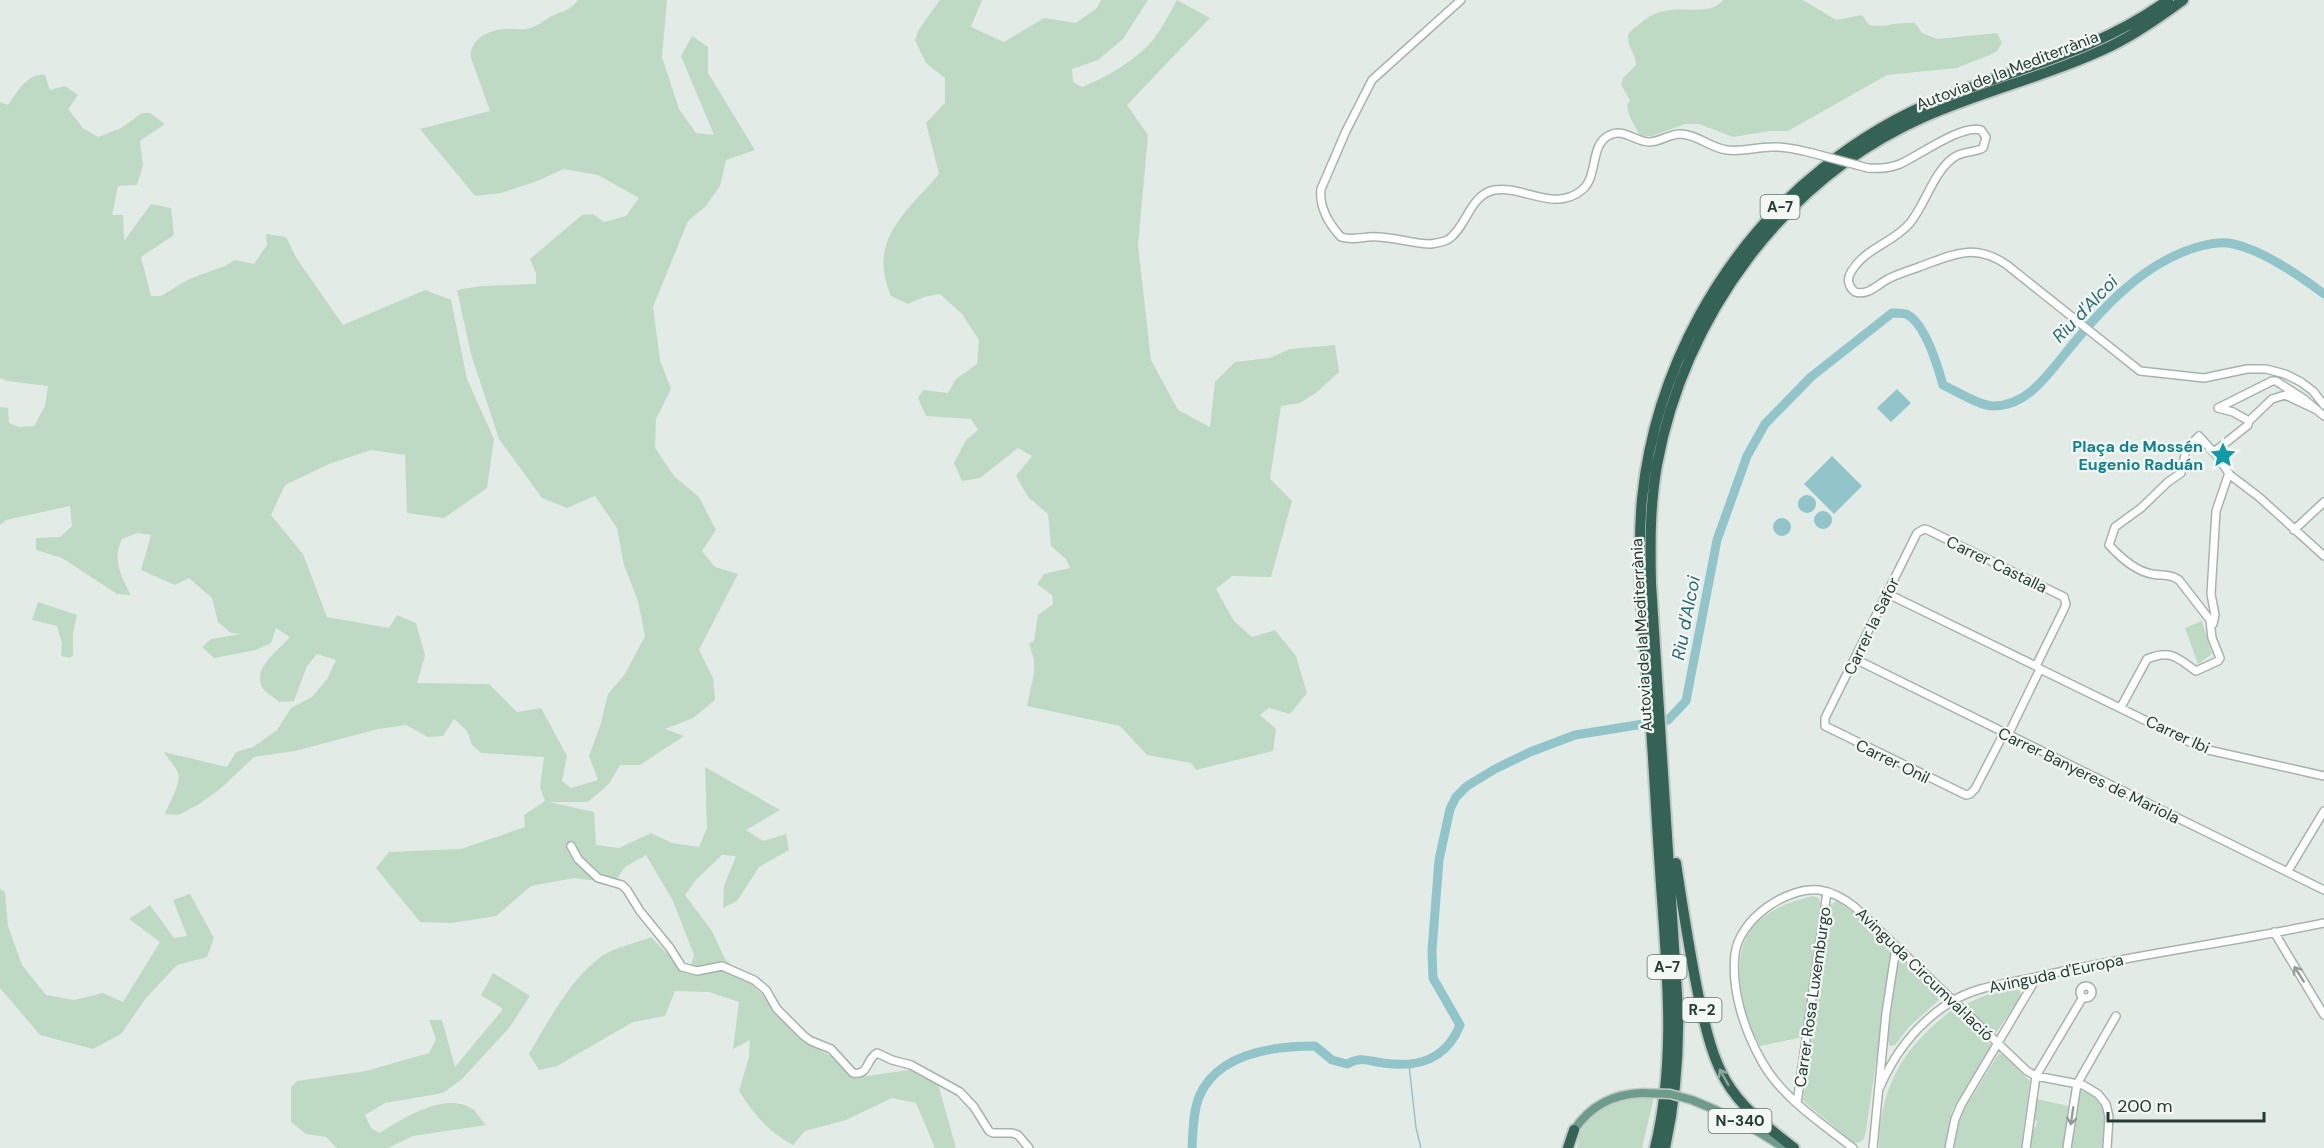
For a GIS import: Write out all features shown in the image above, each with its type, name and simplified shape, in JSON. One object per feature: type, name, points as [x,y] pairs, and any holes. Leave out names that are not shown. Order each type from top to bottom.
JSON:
[{"type":"highway","name":"Autovia de la Mediterrània","points":[[2053,64],[2113,34],[2168,0]]},
{"type":"highway","name":"Autovia de la Mediterrània","points":[[1664,773],[1651,583],[1650,480],[1655,429],[1680,355],[1719,284],[1771,215],[1822,169],[1885,126],[1936,101],[2122,40],[2152,23],[2183,0]]},
{"type":"highway","name":"Autovia de la Mediterrània","points":[[1650,480],[1641,511],[1641,578],[1666,842],[1679,1045],[1665,1148]]},
{"type":"highway","name":"R-2","points":[[1664,773],[1669,799],[1666,842],[1704,1021],[1717,1064],[1738,1099],[1794,1148]]},
{"type":"highway","name":"Autovia de la Mediterrània","points":[[1655,1148],[1663,1109],[1669,1045],[1666,842]]},
{"type":"highway","points":[[1649,1148],[1657,1119],[1663,1109]]},
{"type":"highway","points":[[1570,1148],[1574,1130]]},
{"type":"main road","name":"N-340","points":[[1574,1130],[1583,1117],[1599,1104],[1622,1095],[1670,1094],[1725,1113],[1784,1148]]},
{"type":"street","points":[[1461,0],[1377,74],[1364,95],[1321,189],[1324,213],[1341,237],[1352,239],[1381,236],[1437,243],[1454,234],[1477,201],[1491,191],[1505,190],[1548,199],[1569,197],[1586,186],[1592,175],[1599,147],[1604,139],[1613,134],[1623,134],[1647,142],[1670,135],[1684,135],[1726,150],[1781,147],[1868,168],[1887,168],[1900,164],[1968,130],[1981,130],[1986,137],[1983,148],[1958,155],[1948,163],[1910,223],[1896,236],[1861,258],[1849,277],[1849,285],[1855,292],[1867,293],[1891,277],[1949,254],[1980,253],[2007,265],[2133,367],[2144,372],[2204,378],[2247,369],[2266,369],[2285,374],[2313,391],[2324,416]]},
{"type":"street","points":[[2249,421],[2233,412],[2218,408],[2272,381],[2282,382],[2321,408]]},
{"type":"street","points":[[2214,452],[2248,425],[2249,421],[2272,399],[2285,395],[2321,408]]},
{"type":"street","points":[[2212,626],[2208,617],[2176,578],[2142,570],[2121,558],[2109,545],[2115,527],[2181,473],[2186,450],[2199,436],[2229,473],[2324,556]]},
{"type":"street","points":[[2121,707],[2147,659],[2163,654],[2173,655],[2196,671],[2218,661],[2219,653],[2212,638],[2215,615],[2211,594],[2217,508],[2229,473]]},
{"type":"street","points":[[2294,530],[2324,502]]},
{"type":"street","name":"Carrer la Safor","points":[[1825,726],[1825,718],[1886,593],[1917,533],[1924,529]]},
{"type":"street","name":"Carrer Castalla","points":[[1924,529],[2064,597],[2066,604],[2038,668]]},
{"type":"street","name":"Carrer Ibi","points":[[1886,593],[2210,751],[2324,776]]},
{"type":"street","name":"Carrer Banyeres de Mariola","points":[[1855,659],[2324,890]]},
{"type":"street","points":[[2006,734],[2038,668]]},
{"type":"street","name":"Carrer Onil","points":[[1825,726],[1962,794],[1970,794],[1975,789],[2006,734]]},
{"type":"street","points":[[2288,871],[2324,811]]},
{"type":"street","points":[[571,846],[578,860],[598,878],[622,885],[627,890],[682,967],[697,971],[722,966],[749,977],[766,990],[777,1009],[804,1036],[831,1048],[853,1073],[859,1074],[864,1071],[872,1056],[877,1053],[912,1065],[960,1092],[993,1134],[1012,1132],[1018,1135],[1029,1148]]},
{"type":"street","points":[[1827,892],[1819,890],[1800,893],[1771,905],[1745,927],[1735,954],[1736,987],[1746,1027],[1762,1061],[1779,1085],[1797,1103],[1853,1148]]},
{"type":"street","name":"Avinguda Circumval·lació","points":[[1827,892],[1856,908],[1954,1000],[1998,1045],[2036,1076],[2077,1084],[2094,1091],[2106,1104],[2109,1117],[2107,1148]]},
{"type":"street","name":"Carrer Rosa Luxemburgo","points":[[1797,1103],[1827,892]]},
{"type":"street","name":"Avinguda d'Europa","points":[[1880,1087],[1894,1059],[1925,1020],[1954,1000],[1981,989],[2061,971],[2324,923]]},
{"type":"street","points":[[2274,932],[2324,1015]]},
{"type":"street","points":[[1873,1148],[1886,1013],[1894,961],[1899,948]]},
{"type":"street","points":[[1950,1148],[1957,1112],[2037,977]]},
{"type":"street","points":[[2026,1148],[2036,1076],[2083,997]]},
{"type":"street","points":[[2067,1148],[2077,1084],[2116,1016]]},
{"type":"green space","points":[[578,0],[667,0],[662,57],[679,109],[696,133],[714,135],[681,56],[692,36],[708,47],[708,73],[755,150],[726,160],[720,186],[705,207],[688,221],[653,307],[660,360],[671,389],[656,419],[655,448],[674,476],[699,497],[716,530],[702,551],[715,567],[738,574],[699,650],[713,678],[715,700],[693,718],[665,729],[684,736],[640,765],[620,765],[609,784],[588,802],[549,802],[594,812],[596,845],[619,848],[651,833],[672,843],[699,847],[707,828],[705,767],[780,810],[746,830],[763,841],[786,834],[789,850],[759,867],[737,901],[723,908],[724,886],[736,856],[722,855],[696,880],[685,895],[712,931],[725,959],[766,998],[797,1036],[832,1057],[853,1078],[909,1070],[938,1084],[956,1148],[935,1148],[916,1103],[892,1098],[846,1120],[805,1131],[793,1145],[784,1140],[762,1121],[739,1091],[749,1057],[750,1040],[733,1049],[739,1002],[709,992],[675,991],[665,1016],[633,1022],[557,1066],[539,1070],[529,1054],[570,988],[590,965],[602,956],[651,937],[688,975],[694,955],[673,901],[646,855],[625,867],[614,883],[574,878],[531,886],[496,916],[452,923],[420,922],[376,868],[389,852],[461,849],[525,827],[524,815],[545,801],[540,787],[544,757],[481,753],[472,745],[467,731],[454,719],[443,736],[428,737],[406,725],[378,729],[295,751],[254,757],[219,790],[199,804],[179,815],[165,814],[179,777],[177,770],[164,752],[227,767],[236,752],[253,747],[277,730],[291,708],[312,697],[327,679],[336,660],[317,654],[307,666],[294,701],[279,702],[264,690],[260,683],[260,675],[267,661],[290,637],[276,628],[271,643],[256,650],[214,658],[202,647],[211,639],[241,634],[231,633],[218,622],[212,598],[189,578],[175,585],[141,570],[151,535],[137,533],[122,539],[119,547],[119,568],[131,595],[117,594],[62,558],[36,550],[36,538],[60,537],[72,526],[70,506],[6,520],[0,525],[0,407],[8,408],[9,423],[19,427],[34,426],[45,406],[48,386],[7,381],[0,378],[0,102],[8,105],[28,80],[45,75],[50,90],[65,86],[78,95],[68,109],[83,128],[98,137],[121,128],[142,113],[150,113],[165,124],[140,141],[143,166],[137,185],[118,186],[112,215],[123,215],[124,241],[151,204],[171,208],[174,235],[141,257],[151,296],[161,296],[189,279],[235,260],[254,264],[267,245],[266,234],[286,237],[297,259],[343,325],[425,290],[451,300],[467,379],[494,439],[487,488],[444,518],[407,513],[405,455],[371,450],[329,464],[285,485],[271,515],[303,554],[327,617],[389,628],[397,615],[416,623],[425,655],[417,683],[489,684],[517,712],[541,708],[567,756],[562,781],[571,788],[598,780],[589,756],[601,723],[608,694],[625,674],[645,636],[638,601],[624,565],[617,528],[595,496],[567,508],[542,498],[499,439],[471,354],[457,290],[481,286],[536,284],[536,273],[530,259],[582,215],[593,214],[604,222],[626,216],[639,198],[598,175],[564,169],[501,193],[475,196],[420,129],[490,111],[471,58],[473,46],[481,37],[493,31],[533,27],[569,9]]},
{"type":"green space","points":[[940,0],[982,0],[971,27],[1004,42],[1044,18],[1076,23],[1097,8],[1101,0],[1148,0],[1123,39],[1098,60],[1072,69],[1073,82],[1082,87],[1114,72],[1143,50],[1158,33],[1177,0],[1210,18],[1127,105],[1148,135],[1138,245],[1151,360],[1178,410],[1210,427],[1215,382],[1235,362],[1270,358],[1290,349],[1335,345],[1339,372],[1317,392],[1300,403],[1281,406],[1270,479],[1292,501],[1271,577],[1232,576],[1216,589],[1234,621],[1252,637],[1275,630],[1296,656],[1307,693],[1290,714],[1269,708],[1260,715],[1276,729],[1273,751],[1196,770],[1191,763],[1147,755],[1120,726],[1027,706],[1034,673],[1034,661],[1029,643],[1034,641],[1038,615],[1053,604],[1052,595],[1037,584],[1044,574],[1070,568],[1066,559],[1051,546],[1048,514],[1028,497],[1016,476],[1032,456],[1018,448],[980,478],[962,481],[954,463],[966,440],[978,430],[971,419],[926,416],[918,398],[923,390],[948,393],[956,379],[977,364],[979,340],[962,314],[940,294],[924,297],[908,304],[891,296],[885,276],[884,258],[887,243],[894,228],[939,174],[926,123],[945,103],[945,78],[926,63],[915,40],[919,29]]},
{"type":"green space","points":[[1723,0],[1803,0],[1836,20],[1862,15],[1869,25],[1915,23],[1922,33],[1937,39],[1997,33],[2002,43],[1997,51],[1990,55],[1956,68],[1887,75],[1788,131],[1770,131],[1733,137],[1699,124],[1685,124],[1652,136],[1640,136],[1629,115],[1627,105],[1630,101],[1621,84],[1623,78],[1636,65],[1628,41],[1629,33],[1657,13],[1711,8]]},
{"type":"green space","points":[[38,602],[77,615],[73,633],[73,655],[70,658],[61,656],[62,643],[57,626],[32,620]]},
{"type":"green space","points":[[2202,621],[2212,654],[2198,664],[2185,628]]},
{"type":"green space","points":[[0,889],[5,892],[8,926],[22,965],[46,995],[74,1000],[103,993],[123,1002],[160,942],[129,919],[150,905],[174,938],[187,936],[173,900],[190,894],[214,938],[207,957],[177,965],[146,998],[121,1034],[93,1049],[40,1035],[0,988]]},
{"type":"green space","points":[[1813,896],[1819,898],[1820,903],[1803,1037],[1760,1046],[1748,1019],[1741,986],[1741,953],[1745,939],[1759,921],[1773,911],[1789,903]]},
{"type":"green space","points":[[1837,901],[1856,914],[1892,950],[1867,1125],[1864,1139],[1858,1143],[1853,1142],[1803,1101],[1830,905]]},
{"type":"green space","points":[[1902,959],[1940,994],[1941,998],[1892,1046],[1889,1045],[1888,1040],[1897,964]]},
{"type":"green space","points":[[493,973],[530,996],[509,1028],[462,1079],[443,1093],[385,1103],[365,1115],[371,1128],[380,1133],[425,1108],[451,1103],[474,1110],[486,1125],[413,1136],[388,1148],[337,1148],[326,1137],[306,1134],[291,1122],[291,1087],[297,1081],[366,1071],[429,1053],[436,1039],[429,1020],[442,1020],[455,1067],[503,1009],[481,995]]},
{"type":"green space","points":[[2015,989],[2020,991],[2021,996],[1996,1033],[1993,1033],[1967,1007],[1968,1003],[1986,995]]},
{"type":"green space","points":[[1952,1010],[1957,1011],[1991,1045],[1952,1111],[1945,1148],[1879,1148],[1884,1105],[1898,1070],[1920,1039]]},
{"type":"green space","points":[[1999,1053],[2030,1081],[2021,1148],[1954,1148],[1958,1125],[1964,1110]]},
{"type":"green space","points":[[2079,1090],[2097,1100],[2104,1113],[2105,1129],[2102,1148],[2070,1148]]},
{"type":"green space","points":[[1632,1097],[1654,1097],[1642,1148],[1577,1148],[1583,1126],[1588,1118],[1602,1107]]},
{"type":"green space","points":[[2037,1099],[2069,1106],[2063,1148],[2031,1148],[2033,1127],[2036,1127],[2037,1121],[2034,1120]]},
{"type":"water","points":[[1897,389],[1911,403],[1891,422],[1877,408]]},
{"type":"water","points":[[1832,456],[1862,486],[1834,514],[1804,484]]},
{"type":"water","points":[[1803,495],[1811,495],[1816,500],[1814,511],[1803,513],[1798,508],[1798,500]]},
{"type":"water","points":[[1823,511],[1829,514],[1832,520],[1829,526],[1823,529],[1817,526],[1814,520],[1817,514]]},
{"type":"water","points":[[1778,518],[1786,518],[1791,523],[1789,534],[1778,536],[1773,531],[1773,523]]},
{"type":"waterway","name":"Riu d'Alcoi","points":[[1192,1148],[1196,1109],[1207,1082],[1219,1070],[1248,1055],[1282,1048],[1315,1046],[1332,1060],[1347,1064],[1360,1060],[1408,1064],[1429,1059],[1439,1054],[1447,1046],[1460,1025],[1433,978],[1432,950],[1439,860],[1450,809],[1456,797],[1467,786],[1530,752],[1575,735],[1668,720],[1686,701],[1717,540],[1747,456],[1765,424],[1811,377],[1892,313],[1906,314],[1919,326],[1930,346],[1943,385],[1975,401],[1993,406],[2015,401],[2034,389],[2093,321],[2125,289],[2142,275],[2180,253],[2218,243],[2240,246],[2265,256],[2324,294]]},
{"type":"waterway","points":[[1409,1065],[1416,1128],[1421,1148]]},
{"type":"place","name":"Plaça de Mossén Eugenio Raduán","points":[[2223,455]]}]
